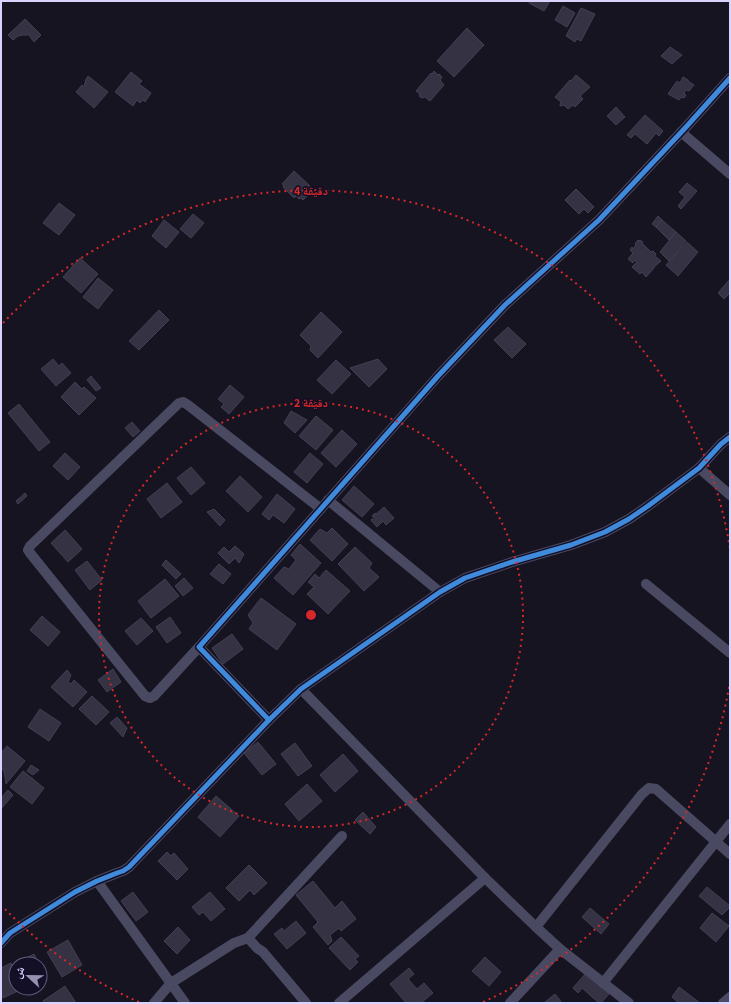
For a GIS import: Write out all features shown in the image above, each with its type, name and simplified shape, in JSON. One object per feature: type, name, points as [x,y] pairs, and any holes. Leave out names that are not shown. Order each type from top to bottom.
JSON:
[{"type":"street","points":[[321,509],[188,404],[183,402],[179,403],[30,546],[28,550],[145,696],[150,698],[154,696],[199,648],[438,376],[505,305],[599,220],[730,78]]},
{"type":"street","points":[[681,132],[730,174]]},
{"type":"street","points":[[1,943],[10,933],[75,892],[97,880],[123,872],[301,689],[440,592],[465,578],[512,562],[571,545],[605,532],[648,506],[699,468],[721,444],[730,437]]},
{"type":"street","points":[[699,468],[730,495]]},
{"type":"street","points":[[328,500],[440,592]]},
{"type":"street","points":[[646,584],[730,653]]},
{"type":"street","points":[[199,648],[270,720]]},
{"type":"street","points":[[301,689],[485,878],[536,927],[560,949],[629,1003]]},
{"type":"street","points":[[536,927],[642,794],[649,788],[656,789],[730,854]]},
{"type":"street","points":[[603,983],[730,824]]},
{"type":"street","points":[[154,1003],[171,983],[234,943],[248,938],[342,836]]},
{"type":"street","points":[[339,1003],[485,878]]},
{"type":"street","points":[[97,880],[185,1003]]},
{"type":"street","points":[[248,938],[263,952],[306,1003]]},
{"type":"street","points":[[510,1003],[560,949]]},
{"type":"street","points":[[723,1003],[730,997]]},
{"type":"building","points":[[530,1],[550,1],[544,11],[529,3]]},
{"type":"building","points":[[563,6],[575,13],[567,27],[555,20]]},
{"type":"building","points":[[581,8],[595,14],[581,41],[577,39],[575,42],[566,36]]},
{"type":"building","points":[[25,19],[41,35],[34,42],[29,35],[18,36],[13,40],[8,35]]},
{"type":"building","points":[[467,28],[484,45],[454,77],[437,61]]},
{"type":"building","points":[[670,47],[682,55],[672,64],[661,56]]},
{"type":"building","points":[[434,71],[442,77],[440,80],[444,85],[430,101],[425,97],[422,98],[419,96],[420,94],[416,91]]},
{"type":"building","points":[[131,72],[142,81],[139,84],[151,93],[145,102],[143,100],[140,103],[137,100],[133,106],[115,92]]},
{"type":"building","points":[[576,75],[590,87],[580,96],[583,99],[575,107],[573,105],[568,109],[564,105],[560,106],[561,102],[555,97]]},
{"type":"building","points":[[88,76],[108,92],[94,108],[76,92],[82,85],[84,87]]},
{"type":"building","points":[[683,77],[694,85],[689,91],[686,90],[684,93],[686,95],[684,98],[681,97],[679,100],[668,94],[677,81],[680,83]]},
{"type":"building","points":[[616,107],[625,117],[616,125],[607,116]]},
{"type":"building","points":[[645,115],[663,131],[659,136],[656,133],[647,144],[635,134],[631,138],[627,135]]},
{"type":"building","points":[[294,171],[311,187],[305,193],[308,195],[303,200],[296,196],[294,198],[282,184]]},
{"type":"building","points":[[687,183],[697,191],[681,209],[678,206],[685,197],[679,192]]},
{"type":"building","points":[[576,189],[594,207],[588,213],[584,209],[579,214],[565,200]]},
{"type":"building","points":[[59,203],[75,215],[59,235],[43,223]]},
{"type":"building","points":[[193,214],[204,223],[191,238],[180,229]]},
{"type":"building","points":[[658,216],[662,220],[656,227],[652,224]]},
{"type":"building","points":[[164,220],[179,232],[166,248],[152,236]]},
{"type":"building","points":[[662,220],[676,232],[669,240],[656,227]]},
{"type":"building","points":[[676,232],[686,241],[669,261],[660,252]]},
{"type":"building","points":[[638,240],[643,242],[642,243],[651,252],[653,251],[656,254],[655,256],[661,261],[646,277],[642,272],[640,274],[632,267],[637,262],[635,260],[633,263],[628,259],[633,253],[630,250],[632,247],[633,249]]},
{"type":"building","points":[[687,242],[698,252],[678,276],[666,265]]},
{"type":"building","points":[[80,258],[98,274],[81,293],[63,277]]},
{"type":"building","points":[[98,278],[113,290],[98,309],[83,297]]},
{"type":"building","points":[[730,279],[730,293],[724,299],[718,293]]},
{"type":"building","points":[[159,310],[169,320],[139,350],[129,341]]},
{"type":"building","points":[[321,312],[342,332],[318,358],[310,350],[311,346],[300,335]]},
{"type":"building","points":[[508,327],[526,344],[512,358],[494,340]]},
{"type":"building","points":[[53,359],[59,366],[62,363],[71,373],[56,386],[41,369]]},
{"type":"building","points":[[378,359],[387,369],[369,387],[350,368]]},
{"type":"building","points":[[336,360],[351,374],[332,394],[317,380]]},
{"type":"building","points":[[91,376],[101,388],[96,391],[87,380]]},
{"type":"building","points":[[75,382],[82,389],[84,387],[96,398],[79,415],[61,397]]},
{"type":"building","points":[[230,385],[244,397],[229,414],[221,407],[224,404],[218,399]]},
{"type":"building","points":[[19,404],[50,442],[39,451],[8,413]]},
{"type":"building","points":[[291,411],[307,420],[295,433],[284,423]]},
{"type":"building","points":[[316,416],[333,430],[316,450],[299,436]]},
{"type":"building","points":[[132,422],[140,431],[133,437],[125,428]]},
{"type":"building","points":[[342,430],[357,444],[336,467],[321,453]]},
{"type":"building","points":[[65,453],[80,467],[68,480],[53,466]]},
{"type":"building","points":[[310,453],[323,464],[307,483],[294,472]]},
{"type":"building","points":[[191,467],[205,483],[191,495],[177,478]]},
{"type":"building","points":[[240,476],[262,497],[248,512],[226,491]]},
{"type":"building","points":[[167,483],[182,502],[161,518],[147,499]]},
{"type":"building","points":[[354,486],[374,504],[362,517],[342,500]]},
{"type":"building","points":[[25,493],[27,496],[18,504],[16,501]]},
{"type":"building","points":[[277,494],[295,509],[284,523],[273,515],[269,520],[262,514]]},
{"type":"building","points":[[384,507],[394,518],[386,525],[383,521],[377,527],[371,520],[375,517],[372,516]]},
{"type":"building","points":[[214,509],[225,520],[220,526],[207,512]]},
{"type":"building","points":[[332,528],[348,544],[332,561],[310,540],[320,529],[327,533]]},
{"type":"building","points":[[65,530],[82,549],[68,562],[51,543]]},
{"type":"building","points":[[300,544],[321,563],[293,595],[274,578],[284,567],[289,569],[296,560],[291,555]]},
{"type":"building","points":[[235,546],[244,554],[239,563],[235,558],[229,564],[218,553],[224,547],[229,552]]},
{"type":"building","points":[[355,547],[372,563],[369,568],[379,577],[364,591],[338,564]]},
{"type":"building","points":[[166,560],[181,574],[176,579],[162,565]]},
{"type":"building","points":[[87,561],[102,580],[90,590],[75,570]]},
{"type":"building","points":[[219,564],[231,574],[223,584],[210,574]]},
{"type":"building","points":[[326,570],[350,591],[328,614],[307,594],[314,587],[308,582],[315,574],[319,578]]},
{"type":"building","points":[[184,578],[193,588],[183,596],[175,586]]},
{"type":"building","points":[[165,579],[179,596],[151,618],[138,601]]},
{"type":"building","points":[[261,598],[296,624],[277,650],[249,629],[253,623],[248,615]]},
{"type":"building","points":[[42,616],[60,632],[48,646],[30,630]]},
{"type":"building","points":[[170,617],[181,633],[167,643],[156,627]]},
{"type":"building","points":[[141,618],[153,631],[137,645],[125,631]]},
{"type":"building","points":[[232,634],[243,649],[223,664],[212,648]]},
{"type":"building","points":[[113,669],[121,682],[107,692],[98,680]]},
{"type":"building","points":[[67,670],[71,675],[68,682],[71,684],[74,680],[87,692],[73,707],[51,687]]},
{"type":"building","points":[[92,696],[109,712],[96,725],[79,709]]},
{"type":"building","points":[[40,709],[61,723],[49,741],[28,727]]},
{"type":"building","points":[[117,717],[127,728],[123,737],[110,723]]},
{"type":"building","points":[[258,742],[276,764],[262,775],[244,753]]},
{"type":"building","points":[[295,743],[312,766],[298,776],[281,754]]},
{"type":"building","points":[[7,746],[25,761],[6,784],[4,771],[1,768],[1,753]]},
{"type":"building","points":[[343,754],[358,771],[335,792],[320,775]]},
{"type":"building","points":[[31,765],[39,770],[33,775],[27,771]]},
{"type":"building","points":[[23,771],[44,788],[32,804],[10,787]]},
{"type":"building","points":[[307,784],[322,801],[299,821],[285,804]]},
{"type":"building","points":[[8,790],[13,795],[1,809],[1,798]]},
{"type":"building","points":[[216,796],[239,816],[220,837],[198,817]]},
{"type":"building","points":[[363,812],[376,827],[370,834],[355,820]]},
{"type":"building","points":[[167,852],[171,856],[174,853],[188,869],[177,880],[158,861]]},
{"type":"building","points":[[249,865],[267,883],[254,895],[250,890],[239,901],[226,888]]},
{"type":"building","points":[[313,881],[335,908],[342,901],[356,919],[341,931],[339,928],[330,935],[332,941],[328,945],[313,927],[318,922],[296,895]]},
{"type":"building","points":[[707,887],[730,906],[722,915],[699,896]]},
{"type":"building","points":[[133,892],[148,912],[136,921],[121,901]]},
{"type":"building","points":[[210,892],[225,909],[211,921],[203,912],[199,915],[192,907]]},
{"type":"building","points":[[590,908],[609,924],[601,934],[582,917]]},
{"type":"building","points":[[712,913],[729,926],[716,942],[700,928]]},
{"type":"building","points":[[296,921],[306,933],[287,949],[274,934],[282,928],[284,931]]},
{"type":"building","points":[[178,927],[190,940],[177,954],[164,941]]},
{"type":"building","points":[[341,937],[359,956],[355,959],[358,962],[350,970],[329,948]]},
{"type":"building","points":[[68,940],[82,965],[62,977],[47,952]]},
{"type":"building","points":[[485,957],[501,972],[489,986],[472,971]]},
{"type":"building","points":[[8,964],[8,996],[3,998],[1,994],[1,968]]},
{"type":"building","points":[[409,968],[414,974],[408,979],[417,989],[424,983],[433,993],[421,1003],[406,1003],[390,984]]},
{"type":"building","points":[[586,973],[609,994],[601,1003],[599,1003],[582,988],[578,993],[573,988]]},
{"type":"building","points":[[65,986],[76,1003],[45,1003],[43,1001]]},
{"type":"building","points":[[679,987],[700,1003],[679,1003],[672,997]]},
{"type":"building","points":[[555,994],[562,1003],[545,1003],[545,1002]]},
{"type":"cycle path","points":[[269,720],[199,647],[438,376],[505,305],[599,220],[730,78]]},
{"type":"cycle path","points":[[1,943],[10,933],[75,892],[129,867],[269,720],[301,689],[440,592],[465,578],[512,562],[571,545],[605,532],[629,519],[699,468],[721,444],[730,437]]}]
